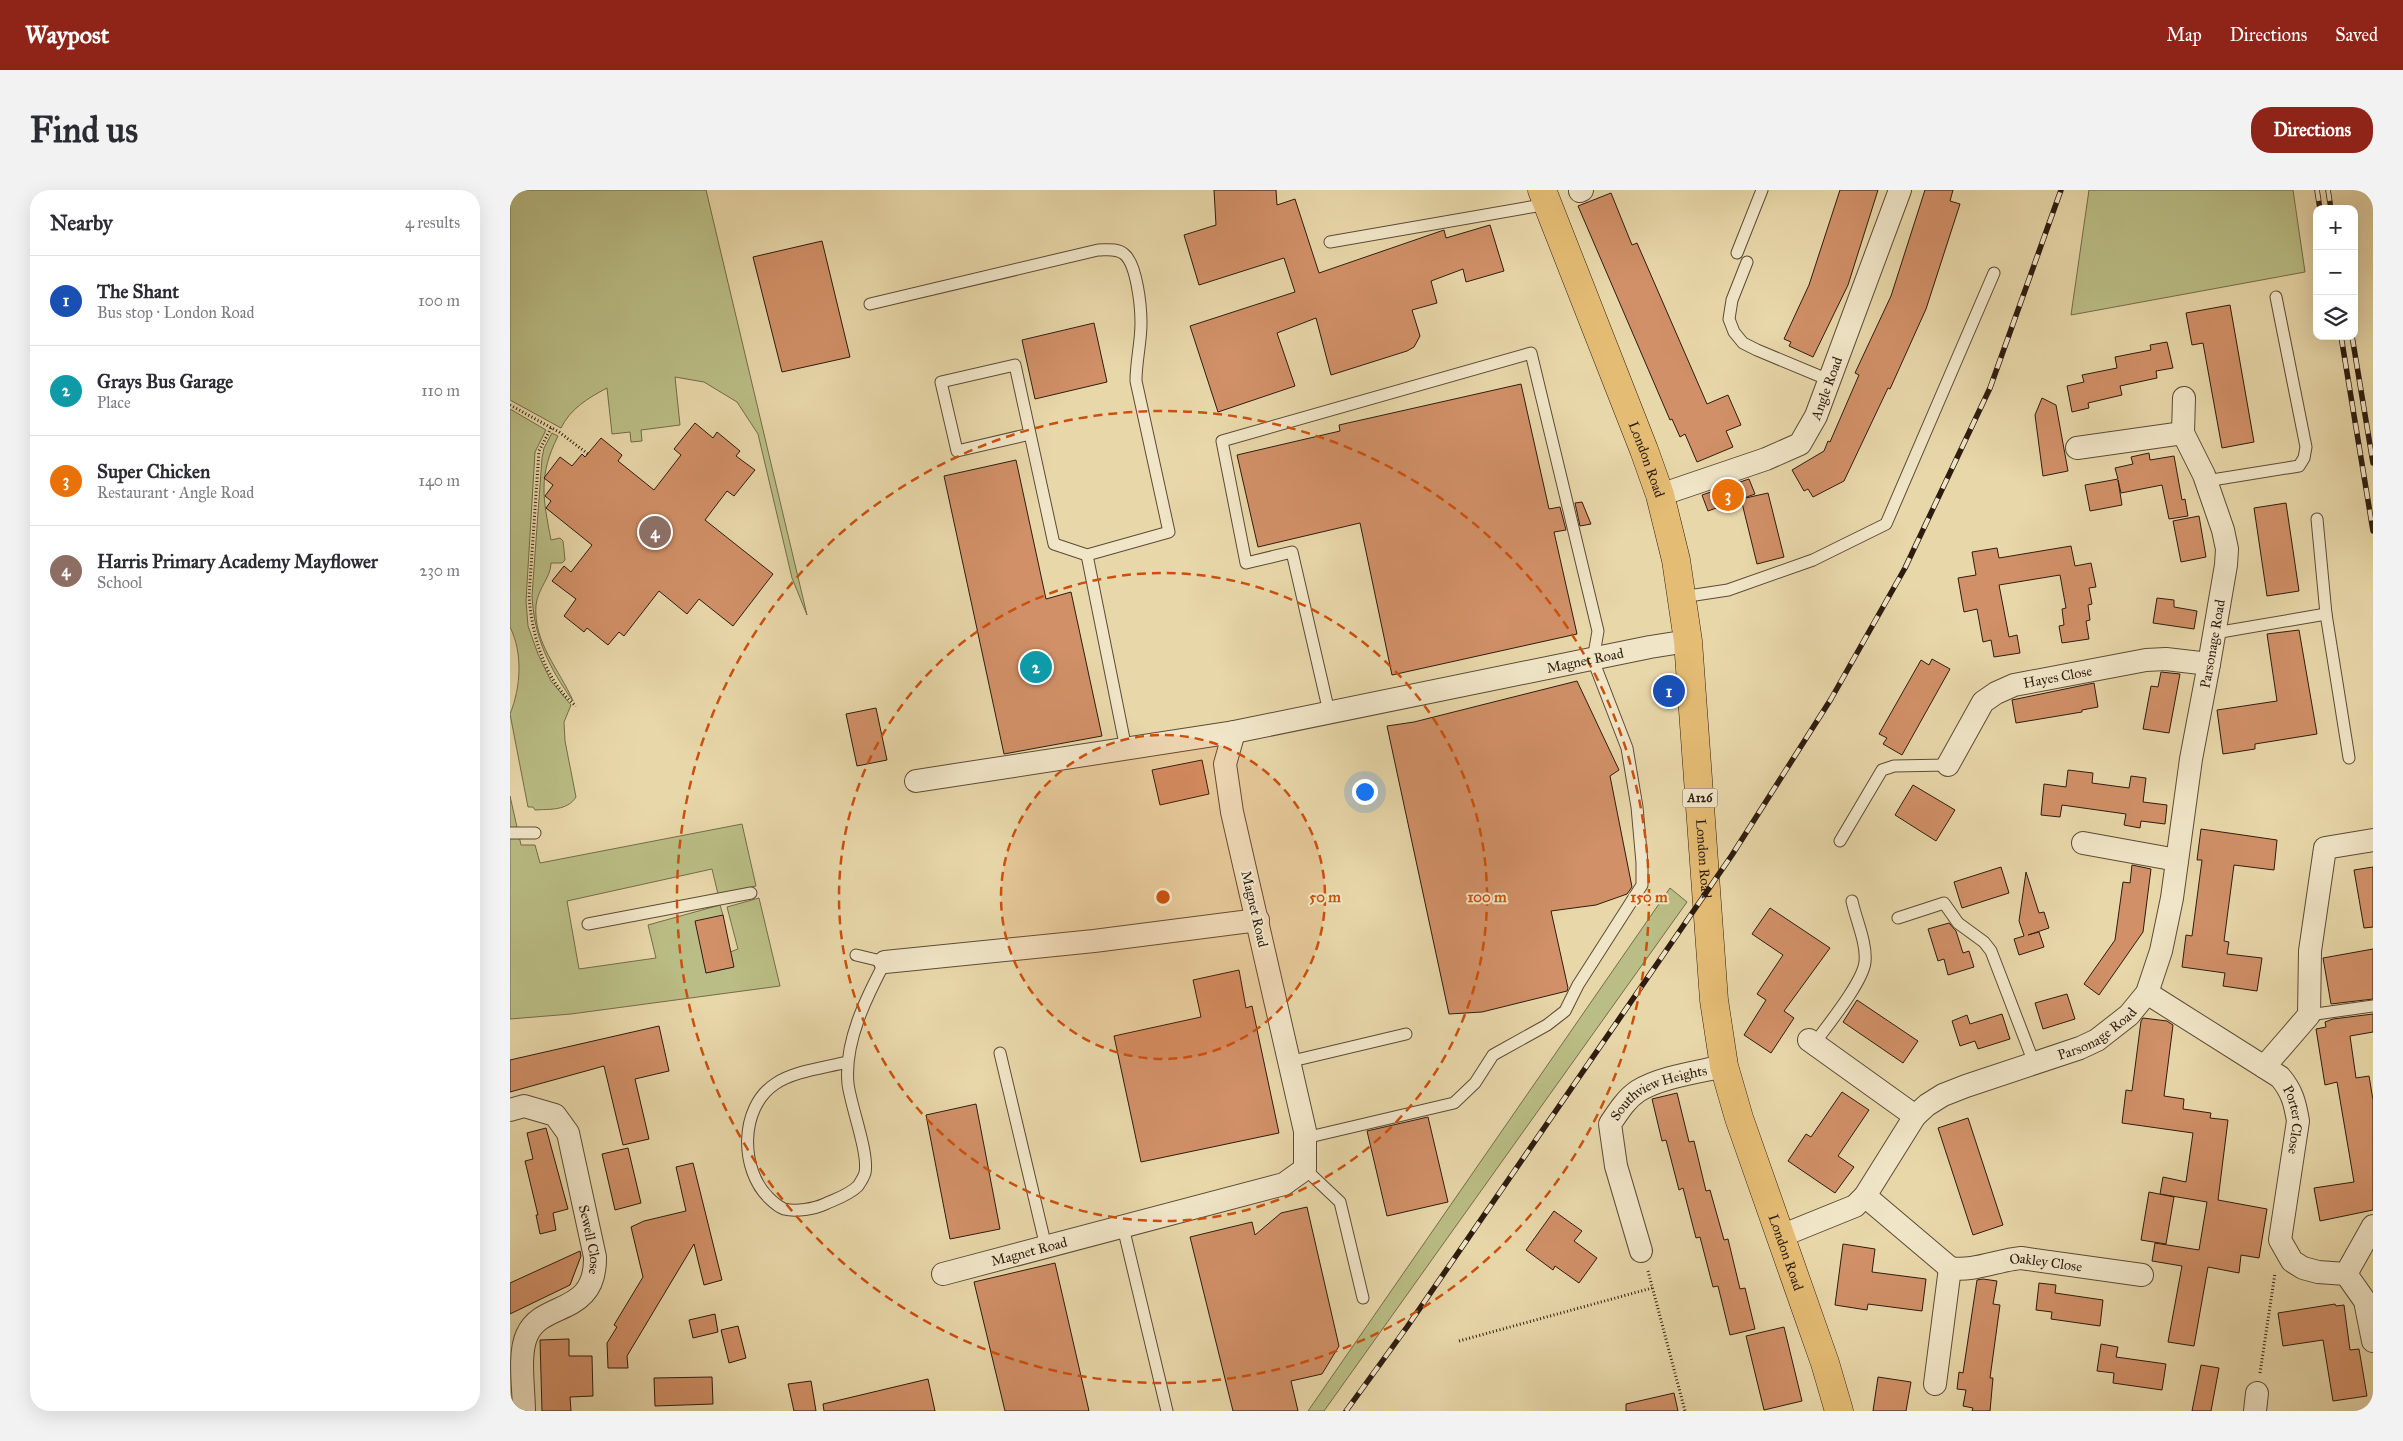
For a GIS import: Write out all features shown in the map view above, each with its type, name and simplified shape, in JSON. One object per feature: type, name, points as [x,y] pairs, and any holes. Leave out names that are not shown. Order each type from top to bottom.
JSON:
[{"type":"main road","name":"London Road","points":[[1545,197],[1644,450],[1660,495],[1676,560],[1688,641],[1714,1000],[1724,1066],[1739,1118],[1825,1363],[1839,1411]]},
{"type":"street","name":"Angle Road","points":[[1660,495],[1766,459],[1800,444],[1816,416],[1900,190]]},
{"type":"street","name":"Parsonage Road","points":[[1781,1236],[1855,1206],[1865,1196],[1915,1116],[1943,1095],[2097,1040],[2128,1015],[2147,993],[2161,951],[2177,860],[2190,759],[2215,633],[2226,549],[2223,530],[2206,481],[2183,433],[2184,398]]},
{"type":"street","points":[[2077,448],[2183,433]]},
{"type":"street","name":"Magnet Road","points":[[943,1274],[1284,1184],[1305,1169],[1305,1138],[1258,920],[1232,812],[1224,764],[1234,732],[1650,647],[1688,641]]},
{"type":"street","name":"Hayes Close","points":[[1948,766],[1983,702],[2014,685],[2146,660],[2166,659],[2209,664]]},
{"type":"street","points":[[916,781],[1234,732]]},
{"type":"street","points":[[2264,1067],[2309,1015],[2310,951],[2325,848],[2373,840]]},
{"type":"street","points":[[2083,843],[2177,860]]},
{"type":"street","points":[[885,962],[1094,942],[1258,920]]},
{"type":"street","name":"Porter Close","points":[[2147,993],[2280,1077],[2289,1088],[2295,1102],[2298,1121],[2280,1240]]},
{"type":"street","points":[[1811,1042],[1915,1116]]},
{"type":"street","name":"Southview Heights","points":[[1642,1251],[1616,1166],[1610,1124],[1623,1105],[1636,1092],[1649,1085],[1724,1066]]},
{"type":"street","name":"Sewell Close","points":[[510,1110],[524,1106],[555,1115],[568,1133],[595,1257],[594,1276],[582,1295],[570,1306],[540,1319],[527,1333],[522,1355],[524,1411]]},
{"type":"street","points":[[1865,1196],[1950,1268],[1935,1384]]},
{"type":"street","points":[[2346,1274],[2373,1226]]},
{"type":"street","points":[[2280,1240],[2292,1261],[2303,1268],[2318,1272],[2346,1274]]},
{"type":"street","name":"Oakley Close","points":[[1950,1268],[1960,1270],[2002,1260],[2021,1258],[2142,1275]]},
{"type":"street","points":[[2346,1274],[2365,1301],[2373,1341]]},
{"type":"lane","points":[[1737,253],[1762,190]]},
{"type":"lane","points":[[1330,242],[1545,197]]},
{"type":"lane","points":[[870,304],[1098,250],[1123,252],[1130,259],[1134,268],[1141,323],[1136,381],[1169,532],[1087,555],[1054,544],[1015,365],[941,382],[957,450],[1030,434]]},
{"type":"lane","points":[[1747,262],[1732,300],[1729,319],[1734,332],[1743,343],[1829,380]]},
{"type":"lane","points":[[1682,597],[1728,590],[1812,560],[1886,524],[1994,273]]},
{"type":"lane","points":[[2206,481],[2299,466],[2304,458],[2306,447],[2276,297]]},
{"type":"lane","points":[[1305,1138],[1454,1103],[1474,1083],[1493,1055],[1547,1025],[1565,1011],[1578,985],[1642,884],[1637,807],[1627,748],[1593,660],[1598,631],[1531,353],[1222,441],[1246,563],[1292,552],[1329,712]]},
{"type":"lane","points":[[2317,520],[2326,614],[2349,758]]},
{"type":"lane","points":[[1087,555],[1126,749]]},
{"type":"lane","points":[[2215,633],[2326,614]]},
{"type":"lane","points":[[1840,841],[1882,770],[1894,766],[1948,766]]},
{"type":"lane","points":[[510,833],[535,832]]},
{"type":"lane","points":[[588,924],[751,893]]},
{"type":"lane","points":[[1811,1042],[1858,981],[1865,964],[1865,953],[1852,901]]},
{"type":"lane","points":[[1898,918],[1944,903],[1958,923],[1984,942],[1991,951],[2005,982],[2034,1063]]},
{"type":"lane","points":[[847,1062],[790,1077],[776,1083],[759,1099],[752,1112],[748,1140],[750,1166],[757,1186],[782,1208],[792,1210],[814,1207],[845,1196],[859,1185],[865,1173],[863,1152],[850,1092],[847,1062],[865,1006],[885,962],[856,955]]},
{"type":"lane","points":[[2309,1015],[2373,1006]]},
{"type":"lane","points":[[1288,1062],[1406,1034]]},
{"type":"lane","points":[[1000,1053],[1046,1247]]},
{"type":"lane","points":[[1305,1169],[1340,1202],[1363,1298]]},
{"type":"lane","points":[[1124,1226],[1167,1411]]},
{"type":"path","points":[[510,405],[551,428],[588,454]]},
{"type":"path","points":[[551,428],[539,451],[529,596],[530,616],[534,634],[552,677],[564,694],[576,706]]},
{"type":"path","points":[[2256,1402],[2280,1240]]},
{"type":"path","points":[[1642,1251],[1684,1411]]},
{"type":"path","points":[[1459,1341],[1652,1288]]},
{"type":"green space","points":[[510,190],[706,190],[807,615],[792,578],[758,434],[737,402],[704,382],[675,377],[680,425],[641,430],[642,441],[631,442],[630,432],[612,434],[607,388],[574,410],[561,428],[510,400]]},
{"type":"green space","points":[[2089,190],[2293,190],[2305,272],[2071,315]]},
{"type":"green space","points":[[510,409],[546,430],[535,452],[526,601],[528,626],[538,654],[551,681],[571,705],[564,722],[565,741],[576,797],[568,805],[552,809],[535,810],[533,807],[528,807],[510,714],[514,704],[518,681],[519,659],[510,627]]},
{"type":"green space","points":[[552,433],[558,436],[547,463],[544,499],[551,540],[560,538],[563,541],[565,560],[562,563],[551,563],[549,573],[537,599],[536,619],[548,656],[573,701],[544,652],[533,611],[532,596],[542,458],[544,448]]},
{"type":"green space","points":[[510,796],[521,845],[535,845],[540,863],[742,824],[756,886],[718,894],[712,869],[567,901],[579,969],[656,958],[648,925],[720,905],[723,915],[706,973],[733,967],[730,952],[738,949],[727,907],[759,898],[780,986],[571,1014],[510,1019]]},
{"type":"green space","points":[[1670,888],[1687,902],[1324,1411],[1308,1411]]},
{"type":"building","points":[[1214,190],[1276,190],[1277,205],[1295,199],[1319,273],[1444,230],[1446,238],[1490,225],[1504,271],[1466,282],[1463,269],[1431,281],[1437,303],[1412,310],[1420,336],[1414,347],[1407,351],[1331,375],[1316,318],[1277,333],[1295,386],[1218,412],[1190,326],[1295,292],[1284,258],[1199,285],[1184,235],[1216,225]]},
{"type":"building","points":[[1840,190],[1878,190],[1848,285],[1813,357],[1789,346],[1791,342],[1784,339],[1809,285]]},
{"type":"building","points":[[1925,190],[1953,190],[1950,201],[1960,204],[1926,309],[1890,389],[1888,388],[1844,481],[1813,497],[1808,489],[1804,491],[1792,470],[1824,451],[1828,441],[1830,442],[1859,375],[1855,373],[1891,296]]},
{"type":"building","points":[[1611,193],[1632,245],[1637,243],[1707,404],[1728,395],[1741,425],[1726,431],[1733,447],[1697,462],[1685,434],[1680,437],[1672,419],[1670,420],[1578,206]]},
{"type":"building","points":[[822,241],[850,357],[782,372],[753,257]]},
{"type":"building","points":[[2230,305],[2254,442],[2222,448],[2203,343],[2192,345],[2186,313]]},
{"type":"building","points":[[1094,323],[1107,382],[1035,399],[1022,340]]},
{"type":"building","points":[[2167,342],[2173,368],[2156,371],[2157,378],[2120,386],[2122,395],[2088,403],[2089,408],[2072,412],[2067,386],[2084,382],[2082,375],[2117,368],[2115,357],[2151,350],[2150,345]]},
{"type":"building","points":[[1521,384],[1549,509],[1560,507],[1566,530],[1554,532],[1577,634],[1392,675],[1360,523],[1258,547],[1237,455],[1340,431],[1339,425]]},
{"type":"building","points":[[2042,398],[2056,405],[2068,471],[2043,476],[2035,415]]},
{"type":"building","points":[[695,423],[713,438],[717,432],[740,451],[736,456],[755,470],[734,496],[727,491],[705,520],[773,574],[733,626],[699,599],[687,614],[659,591],[624,636],[619,632],[608,645],[587,628],[584,632],[564,616],[576,599],[552,581],[564,566],[571,572],[592,545],[546,508],[551,501],[545,496],[553,485],[544,478],[560,457],[572,466],[582,454],[585,457],[601,438],[622,455],[618,461],[654,490],[681,455],[674,449]]},
{"type":"building","points":[[2149,453],[2150,460],[2174,456],[2182,500],[2185,499],[2188,516],[2169,519],[2162,485],[2121,493],[2118,480],[2122,505],[2090,511],[2085,485],[2118,479],[2115,468],[2133,464],[2131,457]]},
{"type":"building","points":[[1016,460],[1046,599],[1071,592],[1102,736],[1004,754],[944,476]]},
{"type":"building","points":[[1749,479],[1755,494],[1708,511],[1702,495]]},
{"type":"building","points":[[1768,493],[1784,557],[1757,564],[1741,499]]},
{"type":"building","points":[[1582,502],[1591,524],[1580,526],[1575,503]]},
{"type":"building","points":[[2286,503],[2299,591],[2267,596],[2254,508]]},
{"type":"building","points":[[2199,516],[2206,557],[2181,562],[2173,521]]},
{"type":"building","points":[[2071,546],[2075,566],[2091,563],[2096,587],[2089,588],[2092,604],[2088,605],[2090,620],[2086,621],[2089,639],[2062,643],[2059,626],[2064,625],[2062,609],[2066,608],[2060,575],[1999,585],[2009,637],[2017,635],[2020,653],[1994,657],[1991,640],[1983,642],[1977,609],[1964,612],[1958,578],[1976,575],[1972,552],[1997,548],[1999,558]]},
{"type":"building","points":[[2157,598],[2174,600],[2174,607],[2197,611],[2194,629],[2153,623]]},
{"type":"building","points":[[2299,630],[2317,734],[2255,744],[2255,749],[2223,754],[2217,710],[2277,701],[2267,634]]},
{"type":"building","points":[[1932,659],[1950,669],[1902,755],[1883,744],[1887,738],[1879,734],[1921,660],[1929,665]]},
{"type":"building","points":[[2161,672],[2180,674],[2169,733],[2143,729],[2151,686],[2158,687]]},
{"type":"building","points":[[1577,681],[1619,770],[1610,776],[1632,887],[1627,894],[1596,905],[1551,911],[1568,988],[1567,991],[1482,1012],[1449,1014],[1387,726],[1414,722]]},
{"type":"building","points":[[2094,683],[2098,707],[2082,710],[2082,712],[2016,723],[2012,700]]},
{"type":"building","points":[[876,708],[887,760],[857,766],[846,714]]},
{"type":"building","points":[[1202,760],[1209,794],[1160,805],[1152,770]]},
{"type":"building","points":[[2068,770],[2093,773],[2092,783],[2129,788],[2131,776],[2146,778],[2143,802],[2167,805],[2165,824],[2141,821],[2140,828],[2124,825],[2126,814],[2062,805],[2060,817],[2041,815],[2044,784],[2066,787]]},
{"type":"building","points":[[1913,785],[1955,810],[1936,841],[1895,815]]},
{"type":"building","points":[[2201,829],[2277,840],[2274,870],[2234,865],[2224,941],[2229,942],[2227,954],[2262,958],[2257,991],[2223,986],[2225,973],[2182,967],[2186,935],[2192,936],[2202,860],[2197,860]]},
{"type":"building","points":[[2132,865],[2151,869],[2143,932],[2099,995],[2084,984],[2115,940],[2123,882],[2130,883]]},
{"type":"building","points":[[2001,867],[2009,893],[1962,908],[1954,882]]},
{"type":"building","points":[[2373,867],[2373,927],[2364,928],[2354,870]]},
{"type":"building","points":[[2026,872],[2039,913],[2044,912],[2049,928],[2028,935],[2039,932],[2044,947],[2019,955],[2014,939],[2024,936],[2019,921]]},
{"type":"building","points":[[1770,908],[1830,948],[1784,1011],[1794,1018],[1771,1053],[1744,1035],[1766,1000],[1757,994],[1783,955],[1752,934]]},
{"type":"building","points":[[723,915],[734,967],[706,973],[695,921]]},
{"type":"building","points":[[1949,923],[1956,931],[1963,953],[1969,951],[1974,967],[1948,975],[1944,959],[1938,961],[1928,929]]},
{"type":"building","points":[[2373,949],[2373,999],[2331,1004],[2323,958]]},
{"type":"building","points":[[1239,970],[1246,1008],[1252,1006],[1279,1133],[1141,1162],[1114,1036],[1201,1017],[1193,980]]},
{"type":"building","points":[[2067,994],[2075,1019],[2043,1029],[2035,1003]]},
{"type":"building","points":[[1857,1000],[1918,1041],[1903,1063],[1843,1022]]},
{"type":"building","points":[[2002,1014],[2010,1039],[1978,1049],[1975,1041],[1960,1046],[1952,1021],[1967,1015],[1970,1024]]},
{"type":"building","points":[[2373,1014],[2373,1032],[2350,1036],[2356,1078],[2369,1076],[2373,1100],[2373,1210],[2320,1221],[2314,1188],[2354,1182],[2337,1082],[2325,1085],[2316,1029],[2326,1027],[2325,1022],[2333,1019]]},
{"type":"building","points":[[2143,1018],[2167,1021],[2173,1025],[2164,1096],[2184,1099],[2183,1109],[2211,1113],[2210,1118],[2228,1120],[2218,1200],[2267,1209],[2259,1258],[2241,1255],[2239,1273],[2208,1267],[2194,1346],[2168,1342],[2182,1266],[2152,1261],[2155,1243],[2199,1250],[2207,1202],[2160,1194],[2163,1177],[2186,1182],[2193,1133],[2122,1123],[2126,1090],[2132,1091],[2141,1021]]},
{"type":"building","points":[[659,1026],[669,1071],[635,1079],[649,1139],[623,1145],[604,1066],[510,1092],[510,1060]]},
{"type":"building","points":[[1842,1092],[1869,1110],[1838,1156],[1854,1167],[1835,1193],[1788,1161],[1806,1134],[1811,1137]]},
{"type":"building","points":[[1677,1093],[1689,1142],[1694,1141],[1706,1191],[1710,1190],[1724,1240],[1728,1239],[1740,1289],[1745,1288],[1755,1329],[1730,1335],[1718,1286],[1713,1287],[1700,1237],[1696,1238],[1683,1188],[1679,1190],[1666,1140],[1662,1141],[1652,1099]]},
{"type":"building","points":[[976,1104],[1000,1229],[950,1239],[926,1115]]},
{"type":"building","points":[[1428,1117],[1448,1202],[1387,1216],[1367,1131]]},
{"type":"building","points":[[1968,1118],[2003,1225],[1973,1235],[1938,1128]]},
{"type":"building","points":[[546,1128],[568,1209],[553,1213],[556,1230],[540,1234],[536,1215],[538,1215],[525,1161],[533,1159],[527,1133]]},
{"type":"building","points":[[628,1148],[641,1203],[615,1210],[602,1154]]},
{"type":"building","points":[[693,1163],[722,1280],[704,1285],[694,1244],[627,1356],[628,1368],[608,1368],[607,1343],[617,1327],[614,1325],[643,1277],[631,1227],[644,1221],[686,1211],[676,1167]]},
{"type":"building","points":[[2149,1192],[2174,1197],[2166,1244],[2141,1240]]},
{"type":"building","points":[[1307,1207],[1339,1346],[1322,1374],[1291,1381],[1298,1411],[1233,1411],[1190,1237],[1252,1222],[1255,1235],[1281,1213]]},
{"type":"building","points":[[1554,1211],[1582,1231],[1574,1241],[1597,1258],[1579,1283],[1555,1266],[1553,1270],[1526,1250]]},
{"type":"building","points":[[1843,1244],[1875,1249],[1872,1272],[1926,1279],[1922,1311],[1868,1304],[1867,1310],[1835,1305]]},
{"type":"building","points":[[580,1251],[581,1256],[570,1285],[510,1314],[510,1283]]},
{"type":"building","points":[[1055,1263],[1089,1411],[1005,1411],[974,1282]]},
{"type":"building","points":[[1977,1280],[1997,1281],[1993,1304],[2000,1305],[1990,1378],[1993,1378],[1990,1411],[1972,1411],[1973,1408],[1963,1406],[1966,1390],[1957,1389],[1959,1372],[1963,1373]]},
{"type":"building","points":[[2039,1283],[2056,1285],[2055,1293],[2103,1300],[2100,1326],[2051,1319],[2052,1312],[2036,1310]]},
{"type":"building","points":[[2335,1304],[2336,1306],[2344,1305],[2350,1350],[2359,1349],[2367,1396],[2333,1401],[2323,1340],[2283,1346],[2278,1313]]},
{"type":"building","points":[[715,1314],[718,1332],[693,1338],[689,1320]]},
{"type":"building","points":[[738,1326],[746,1358],[729,1363],[721,1330]]},
{"type":"building","points":[[1784,1327],[1802,1401],[1764,1410],[1746,1336]]},
{"type":"building","points":[[569,1339],[569,1356],[592,1356],[593,1396],[570,1397],[571,1411],[542,1411],[540,1340]]},
{"type":"building","points":[[2101,1344],[2118,1347],[2116,1357],[2166,1364],[2162,1390],[2113,1383],[2114,1373],[2097,1371]]},
{"type":"building","points":[[2201,1365],[2219,1368],[2211,1411],[2192,1411]]},
{"type":"building","points":[[712,1377],[713,1404],[655,1406],[654,1378]]},
{"type":"building","points":[[1878,1377],[1911,1382],[1906,1411],[1873,1411]]},
{"type":"building","points":[[928,1379],[935,1411],[824,1411],[823,1404]]},
{"type":"building","points":[[811,1381],[816,1411],[794,1411],[788,1384]]},
{"type":"building","points":[[1674,1393],[1678,1411],[1626,1411],[1626,1404]]},
{"type":"railway","points":[[1346,1411],[1407,1327],[1732,855],[1831,699],[1905,568],[1990,388],[2061,190]]},
{"type":"railway","points":[[2317,190],[2319,205]]},
{"type":"railway","points":[[2328,190],[2330,205]]},
{"type":"railway","points":[[2342,340],[2373,531]]},
{"type":"railway","points":[[2353,340],[2373,463]]},
{"type":"place","name":"Super Chicken","points":[[1728,495]]},
{"type":"place","name":"Harris Primary Academy Mayflower","points":[[655,532]]},
{"type":"place","name":"Grays Bus Garage","points":[[1036,667]]},
{"type":"place","name":"The Shant","points":[[1669,691]]}]
